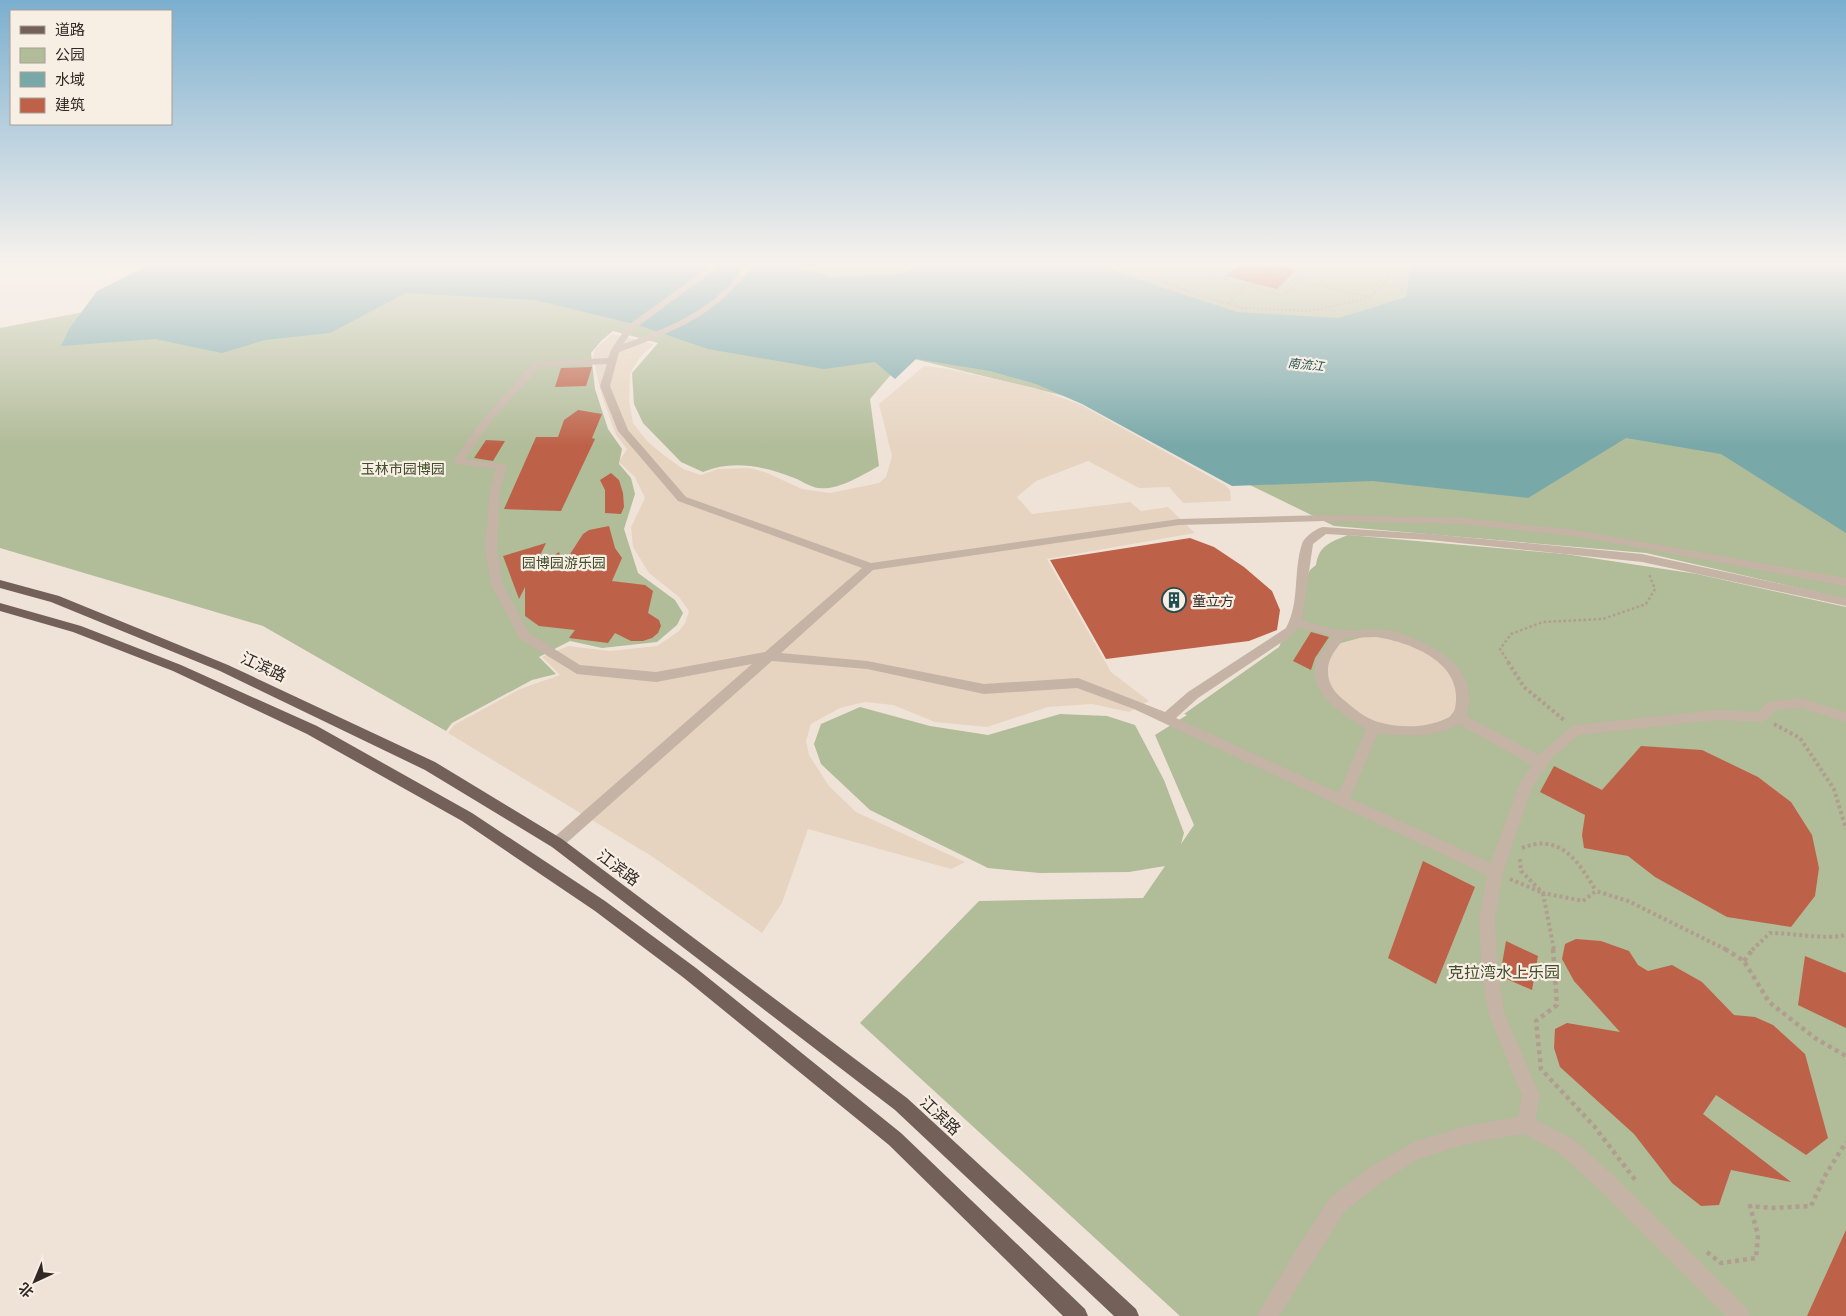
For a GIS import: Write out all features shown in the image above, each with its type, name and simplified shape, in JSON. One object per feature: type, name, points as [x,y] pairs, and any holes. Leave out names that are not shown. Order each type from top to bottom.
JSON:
[{"type":"main road","name":"江滨路","points":[[0,584],[55,599],[224,668],[430,766],[557,843],[901,1104],[1129,1316]]},
{"type":"main road","points":[[0,607],[77,629],[177,668],[312,730],[467,817],[600,906],[690,973],[888,1133],[1078,1316]]},
{"type":"street","points":[[636,323],[630,328],[613,355],[605,386],[623,431],[682,499],[870,567],[1179,522],[1325,518],[1460,521],[1575,533],[1846,582]]},
{"type":"street","points":[[679,323],[613,355],[537,364],[488,420],[458,461],[502,467],[495,488],[491,549],[497,586],[524,636],[577,669],[656,677],[769,656],[867,665],[984,689],[1078,683],[1139,706],[1495,872]]},
{"type":"street","points":[[1166,719],[1193,695],[1290,630],[1298,618],[1308,543],[1323,530],[1430,537],[1642,558],[1846,602]]},
{"type":"street","points":[[557,843],[870,567]]},
{"type":"street","points":[[1295,622],[1338,634],[1376,633],[1396,636],[1430,650],[1448,663],[1460,681],[1464,703],[1459,718],[1448,725],[1408,732],[1374,727],[1349,712],[1330,696],[1321,677],[1323,661],[1338,638],[1338,634]]},
{"type":"street","points":[[1525,1125],[1531,1096],[1497,1015],[1490,974],[1486,918],[1495,872],[1526,785],[1547,754],[1576,730],[1716,716],[1761,717],[1773,705],[1800,703],[1846,717]]},
{"type":"street","points":[[1459,718],[1541,763]]},
{"type":"street","points":[[1342,801],[1374,727]]},
{"type":"street","points":[[1267,1316],[1298,1264],[1337,1205],[1374,1176],[1414,1151],[1466,1134],[1525,1125],[1566,1146],[1608,1184],[1740,1316]]},
{"type":"path","points":[[1576,730],[1524,687],[1500,649],[1511,634],[1543,622],[1603,619],[1646,604],[1655,589],[1642,558]]},
{"type":"path","points":[[1761,717],[1800,738],[1834,790],[1846,830]]},
{"type":"path","points":[[1637,1183],[1594,1126],[1541,1069],[1536,1021],[1557,1005],[1557,987],[1549,917],[1543,893],[1521,871],[1518,849],[1537,843],[1561,848],[1574,858],[1596,891],[1637,905],[1718,944],[1744,961],[1769,1002],[1815,1038],[1846,1056]]},
{"type":"path","points":[[1495,872],[1543,893],[1583,901],[1596,891]]},
{"type":"path","points":[[1744,961],[1755,946],[1770,933],[1796,932],[1830,938],[1846,935]]},
{"type":"path","points":[[1699,1246],[1721,1263],[1756,1258],[1758,1234],[1750,1206],[1772,1208],[1811,1206],[1826,1174],[1846,1142]]},
{"type":"green space","name":"玉林市园博园","points":[[24,323],[1846,323],[1846,599],[1646,553],[1334,526],[1221,471],[1093,403],[906,357],[870,399],[879,466],[850,482],[826,488],[815,487],[774,471],[750,466],[726,466],[703,472],[681,462],[643,423],[634,404],[632,373],[658,343],[613,331],[591,353],[595,389],[608,429],[622,449],[619,464],[631,478],[635,494],[624,529],[638,573],[675,600],[683,613],[677,625],[657,642],[602,648],[570,641],[539,657],[556,674],[532,680],[452,723],[446,731],[263,626],[0,548],[0,328]]},
{"type":"green space","name":"克拉湾水上乐园","points":[[1348,535],[1565,554],[1697,574],[1846,607],[1846,1316],[1180,1316],[860,1023],[979,901],[1143,898],[1165,866],[1129,872],[1040,873],[988,868],[870,810],[821,764],[814,744],[821,724],[860,707],[930,726],[988,735],[1060,714],[1107,716],[1135,725],[1164,780],[1184,833],[1181,844],[1194,825],[1155,735],[1187,715],[1184,714],[1279,647],[1310,570],[1316,565],[1320,553],[1331,542]]},
{"type":"shaded area","points":[[612,334],[654,344],[641,356],[630,373],[629,401],[633,423],[647,441],[661,453],[683,469],[701,475],[718,469],[749,468],[765,472],[802,489],[830,493],[879,483],[886,477],[892,456],[879,404],[924,366],[948,369],[1035,388],[1081,405],[1225,485],[1230,490],[1231,501],[1183,503],[1169,487],[1139,488],[1088,461],[1036,481],[1017,497],[1032,514],[1130,502],[1141,511],[1168,507],[1195,533],[1047,559],[1111,672],[1149,701],[1129,712],[1092,704],[1048,707],[987,727],[935,722],[893,705],[865,702],[840,708],[811,724],[806,741],[809,755],[829,786],[856,812],[965,862],[951,869],[808,829],[782,903],[762,933],[653,857],[448,733],[454,725],[520,689],[560,675],[542,657],[568,646],[610,651],[657,646],[679,631],[685,623],[689,611],[679,597],[649,573],[633,547],[631,527],[645,498],[635,477],[619,462],[627,449],[616,435],[602,396],[593,358],[595,349]]},
{"type":"shaded area","points":[[1384,635],[1433,655],[1447,669],[1456,683],[1456,709],[1448,719],[1428,726],[1410,728],[1382,725],[1363,716],[1333,692],[1325,670],[1328,654],[1341,643],[1363,637]]},
{"type":"water","points":[[73,323],[348,323],[330,333],[265,340],[222,353],[155,339],[61,346]]},
{"type":"water","name":"南流江","points":[[631,323],[1846,323],[1846,533],[1721,454],[1626,438],[1528,498],[1373,481],[1232,486],[1082,404],[1036,384],[990,371],[916,359],[895,379],[875,362],[824,369],[708,349]]},
{"type":"building","points":[[592,367],[586,386],[555,387],[561,368]]},
{"type":"building","points":[[578,410],[602,414],[592,438],[595,439],[561,511],[504,509],[536,437],[558,437],[564,420]]},
{"type":"building","points":[[486,440],[505,441],[493,461],[474,458]]},
{"type":"building","points":[[611,473],[619,480],[623,493],[624,507],[621,514],[605,513],[605,490],[600,480]]},
{"type":"building","points":[[609,526],[615,548],[622,558],[612,581],[645,585],[653,591],[648,613],[659,620],[661,626],[658,633],[652,638],[643,641],[631,641],[615,633],[608,643],[569,638],[575,630],[539,626],[525,616],[525,587],[519,599],[503,556],[546,543],[533,570],[559,552],[563,565],[583,534],[589,530]]},
{"type":"building","name":"童立方","points":[[1190,538],[1214,547],[1244,567],[1272,591],[1280,610],[1277,630],[1249,641],[1106,659],[1050,560]]},
{"type":"building","points":[[1311,632],[1329,637],[1315,658],[1311,670],[1293,661]]},
{"type":"building","points":[[1641,746],[1702,750],[1758,777],[1791,802],[1812,835],[1819,868],[1815,896],[1791,927],[1727,917],[1655,877],[1628,856],[1584,848],[1582,835],[1585,815],[1540,792],[1554,766],[1602,790]]},
{"type":"building","points":[[1423,861],[1475,887],[1436,984],[1388,958]]},
{"type":"building","points":[[1576,939],[1601,941],[1629,951],[1638,965],[1648,971],[1672,965],[1702,982],[1734,1015],[1755,1017],[1773,1025],[1805,1054],[1828,1138],[1806,1155],[1716,1095],[1703,1114],[1791,1182],[1731,1170],[1719,1205],[1701,1206],[1672,1183],[1634,1134],[1560,1067],[1554,1048],[1555,1029],[1567,1023],[1620,1032],[1574,981],[1562,959],[1565,944]]},
{"type":"building","points":[[1506,941],[1538,956],[1532,990],[1500,976]]},
{"type":"building","points":[[1805,956],[1846,973],[1846,1028],[1798,1005]]},
{"type":"building","points":[[1846,1230],[1846,1316],[1807,1316]]},
{"type":"place","name":"童立方","points":[[1174,600]]},
{"type":"park label","name":"园博园游乐园","points":[[564,562]]}]
